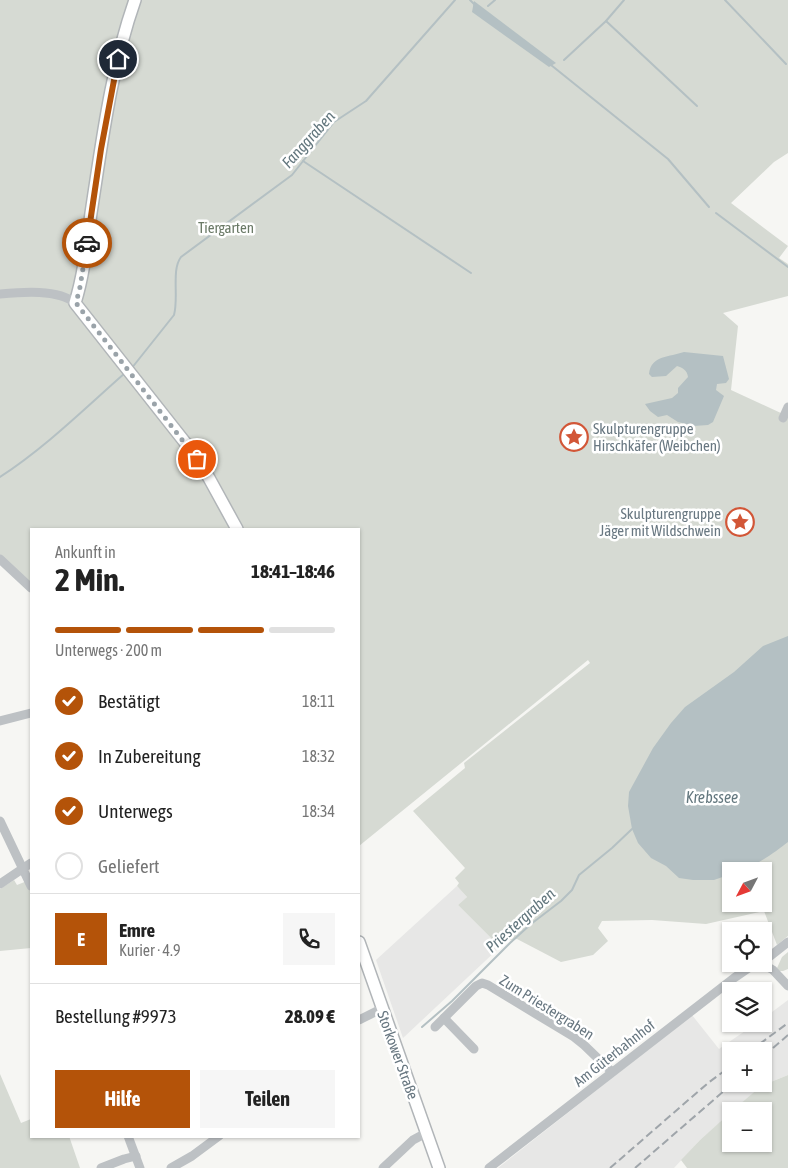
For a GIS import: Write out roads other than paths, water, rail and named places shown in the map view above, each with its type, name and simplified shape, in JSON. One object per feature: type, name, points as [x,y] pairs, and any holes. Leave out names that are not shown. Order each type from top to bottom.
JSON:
[{"type":"main road","points":[[135,0],[120,49],[112,84],[84,266],[76,303],[203,468],[236,528]]},
{"type":"main road","name":"Storkower Straße","points":[[360,946],[376,1011],[439,1168]]},
{"type":"street","points":[[0,294],[57,294],[70,298],[76,303]]},
{"type":"street","points":[[783,418],[788,407]]},
{"type":"street","points":[[0,559],[30,587]]},
{"type":"street","points":[[0,721],[30,713]]},
{"type":"street","points":[[0,821],[28,866],[30,879]]},
{"type":"street","points":[[0,884],[28,866]]},
{"type":"street","points":[[772,955],[788,942]]},
{"type":"street","points":[[772,969],[788,986]]},
{"type":"street","name":"Am Güterbahnhof","points":[[490,1168],[743,972]]},
{"type":"street","name":"Zum Priestergraben","points":[[434,1027],[471,990],[482,983],[574,1037],[612,1072]]},
{"type":"street","points":[[360,1019],[376,1011]]},
{"type":"street","points":[[444,1018],[474,1049]]},
{"type":"street","points":[[383,1168],[413,1140],[426,1134]]},
{"type":"street","points":[[129,1138],[140,1168]]},
{"type":"street","points":[[171,1168],[192,1156],[216,1138]]},
{"type":"street","points":[[101,1168],[136,1156]]},
{"type":"water","points":[[474,1],[556,63],[549,67],[472,12]]},
{"type":"water","points":[[684,352],[723,356],[729,379],[726,383],[717,384],[716,390],[724,396],[713,422],[708,425],[694,426],[678,422],[667,415],[658,417],[645,404],[672,398],[678,393],[678,388],[688,377],[683,369],[677,366],[666,376],[652,377],[649,374],[653,363],[657,360]]},
{"type":"water","name":"Krebssee","points":[[788,636],[788,842],[759,862],[722,862],[722,877],[714,880],[679,878],[666,866],[651,858],[638,843],[632,829],[628,806],[629,792],[653,748],[685,707],[734,672],[763,646]]},
{"type":"waterway","name":"Fanggraben","points":[[131,369],[174,315],[176,269],[181,257],[292,175],[334,122],[366,101],[455,0]]},
{"type":"waterway","points":[[470,0],[475,5]]},
{"type":"waterway","points":[[488,6],[495,0]]},
{"type":"waterway","points":[[564,60],[606,21],[624,0]]},
{"type":"waterway","points":[[725,0],[786,64]]},
{"type":"waterway","points":[[606,21],[697,106]]},
{"type":"waterway","points":[[551,65],[668,159],[709,207]]},
{"type":"waterway","points":[[303,161],[471,273]]},
{"type":"waterway","points":[[716,213],[788,267]]},
{"type":"waterway","name":"Fanggraben","points":[[0,477],[49,440],[125,373]]},
{"type":"waterway","name":"Priestergraben","points":[[422,1027],[452,1001],[510,943],[561,901],[572,890],[579,875],[632,829]]},
{"type":"railway","points":[[762,1042],[788,1023]]},
{"type":"railway","points":[[772,1049],[788,1035]]},
{"type":"railway","points":[[610,1168],[722,1073]]},
{"type":"railway","points":[[635,1168],[723,1092]]},
{"type":"place","name":"Skulpturengruppe Hirschkäfer (Weibchen)","points":[[574,437]]},
{"type":"place","name":"Skulpturengruppe Jäger mit Wildschwein","points":[[740,522]]},
{"type":"park label","name":"Tiergarten","points":[[226,227]]}]
